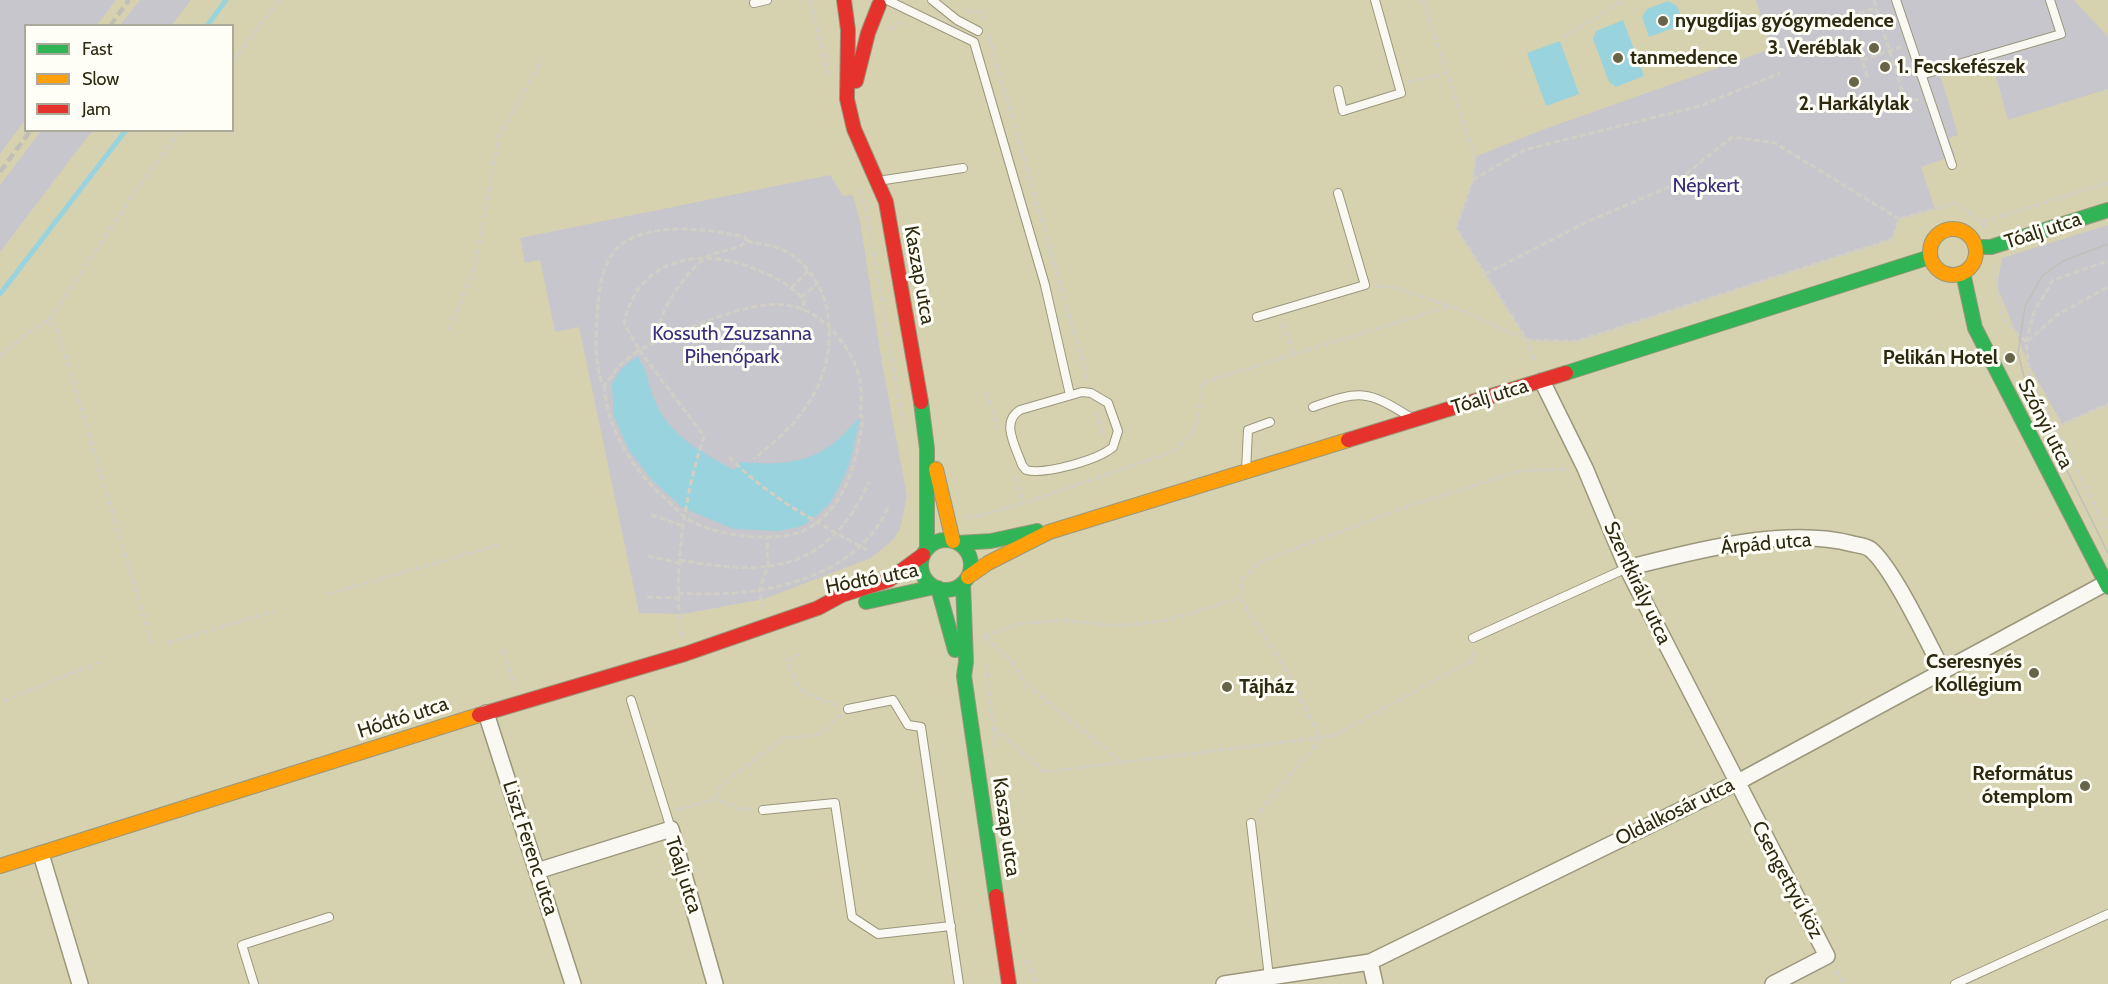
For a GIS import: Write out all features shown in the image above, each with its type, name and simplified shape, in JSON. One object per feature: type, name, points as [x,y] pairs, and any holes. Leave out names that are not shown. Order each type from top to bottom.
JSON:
[{"type":"street","points":[[845,0],[861,7],[885,2]]},
{"type":"street","name":"Kaszap utca","points":[[845,0],[848,30],[847,99],[854,129],[886,202],[927,449],[929,520],[925,552]]},
{"type":"street","name":"Kaszap utca","points":[[851,114],[868,33],[885,2]]},
{"type":"street","name":"Tóalj utca","points":[[1976,247],[1991,247],[2108,210]]},
{"type":"street","name":"Tóalj utca","points":[[966,580],[988,563],[1049,532],[1542,381],[1930,257],[1931,243],[1939,232],[1950,228],[1960,229],[1972,237],[1976,247],[1971,267],[1963,273]]},
{"type":"street","points":[[1930,257],[1935,268],[1948,275],[1963,273]]},
{"type":"street","name":"Szőnyi utca","points":[[1963,273],[1974,328],[2107,585]]},
{"type":"street","name":"Szentkirály utca","points":[[1542,381],[1585,468],[1627,568],[1736,783]]},
{"type":"street","name":"Kaszap utca","points":[[927,449],[936,469],[956,542]]},
{"type":"street","name":"Tóalj utca","points":[[956,542],[990,541],[1037,531],[1049,532]]},
{"type":"street","name":"Árpád utca","points":[[1627,568],[1695,551],[1779,539],[1839,540],[1870,548],[1887,569],[1943,671]]},
{"type":"street","points":[[939,541],[956,542],[969,554],[970,569],[966,580],[949,590],[936,587],[921,569],[925,552],[939,541]]},
{"type":"street","name":"Hódtó utca","points":[[0,866],[486,712],[684,654],[818,609],[842,595],[889,580],[925,552]]},
{"type":"street","name":"Kaszap utca","points":[[966,580],[964,676],[1010,984]]},
{"type":"street","name":"Oldalkosár utca","points":[[1224,984],[1370,962],[1736,783],[2107,585]]},
{"type":"street","name":"Kaszap utca","points":[[936,587],[958,664],[964,676]]},
{"type":"street","name":"Hódtó utca","points":[[818,609],[845,608],[883,597],[936,587]]},
{"type":"street","name":"Liszt Ferenc utca","points":[[486,712],[573,984]]},
{"type":"street","name":"Csengettyű köz","points":[[1736,783],[1827,956],[1773,984]]},
{"type":"street","name":"Tóalj utca","points":[[537,871],[671,829],[715,984]]},
{"type":"street","points":[[41,854],[80,984]]},
{"type":"street","points":[[1370,962],[1375,984]]},
{"type":"lane","points":[[754,3],[767,0]]},
{"type":"lane","points":[[932,0],[957,20],[978,31]]},
{"type":"lane","points":[[1338,90],[1343,111],[1401,93],[1375,0]]},
{"type":"lane","points":[[1896,0],[1952,165]]},
{"type":"lane","points":[[1922,75],[2061,34],[2050,0]]},
{"type":"lane","points":[[885,2],[974,42],[1045,285],[1070,395]]},
{"type":"lane","points":[[877,181],[963,168]]},
{"type":"lane","points":[[1257,317],[1365,285],[1338,193]]},
{"type":"lane","points":[[1091,393],[1108,403],[1118,431],[1117,439],[1108,452],[1045,472],[1026,470],[1022,465],[1009,426],[1013,414],[1070,395],[1091,393]]},
{"type":"lane","points":[[1313,407],[1352,393],[1383,400],[1414,419]]},
{"type":"lane","points":[[1246,472],[1248,430],[1270,422]]},
{"type":"lane","points":[[1473,638],[1627,568]]},
{"type":"lane","points":[[631,700],[671,829]]},
{"type":"lane","points":[[848,709],[893,700],[908,725],[921,727],[959,984]]},
{"type":"lane","points":[[763,810],[835,803],[852,917],[878,934],[951,926]]},
{"type":"lane","points":[[1251,823],[1269,977]]},
{"type":"lane","points":[[1955,984],[2108,914]]},
{"type":"lane","points":[[254,984],[242,945],[329,917]]},
{"type":"path","points":[[234,59],[279,0]]},
{"type":"path","points":[[810,0],[828,75]]},
{"type":"path","points":[[1423,0],[1475,157],[1473,180],[1456,228],[1527,340],[1542,381]]},
{"type":"path","points":[[1563,38],[1624,0]]},
{"type":"path","points":[[1874,0],[1906,103],[1928,95]]},
{"type":"path","points":[[1790,33],[1876,8]]},
{"type":"path","points":[[960,10],[982,12],[1114,472]]},
{"type":"path","points":[[1862,60],[1911,44]]},
{"type":"path","points":[[1860,54],[1868,79]]},
{"type":"path","points":[[449,330],[475,266],[499,135],[543,59]]},
{"type":"path","points":[[1399,85],[1448,73]]},
{"type":"path","points":[[1473,180],[1524,150],[1700,106],[1780,73]]},
{"type":"path","points":[[0,356],[27,333],[49,320],[130,198],[180,132]]},
{"type":"path","points":[[1485,274],[1589,220],[1671,186],[1732,137],[1775,144],[1899,219],[1955,203],[1982,222],[1991,247],[2002,318],[2026,342]]},
{"type":"path","points":[[1982,222],[2108,183]]},
{"type":"path","points":[[858,189],[866,208],[906,442]]},
{"type":"path","points":[[1365,285],[1393,287],[1450,306],[1527,340],[1577,341],[1892,239],[1899,219]]},
{"type":"path","points":[[604,386],[620,365],[639,350],[686,328],[755,304],[783,304],[803,310],[830,327],[851,355],[860,375],[863,394],[860,415],[863,418],[853,469],[832,508],[816,524],[794,534],[767,537],[736,535],[685,518],[650,485],[631,460],[614,428],[597,359],[597,315],[605,270],[616,249],[638,235],[679,230],[729,234],[786,251],[808,271],[818,284],[826,302],[830,327],[825,368],[811,399],[788,429],[754,459]]},
{"type":"path","points":[[656,341],[659,326],[676,290],[706,258],[747,241]]},
{"type":"path","points":[[684,654],[678,596],[679,562],[685,518],[704,436],[639,350],[624,322],[639,289],[651,276],[667,265],[684,259],[706,258],[747,265],[791,288],[804,301],[803,310]]},
{"type":"path","points":[[2108,261],[2053,280],[2034,312],[2026,342],[2030,376],[2108,532]]},
{"type":"path","points":[[791,288],[808,271]]},
{"type":"path","points":[[801,297],[818,284]]},
{"type":"path","points":[[2026,342],[2058,315],[2108,287]]},
{"type":"path","points":[[990,541],[982,515],[1172,452],[1189,440],[1199,423],[1201,383],[1450,306]]},
{"type":"path","points":[[1277,311],[1294,354]]},
{"type":"path","points":[[49,320],[58,332],[153,647]]},
{"type":"path","points":[[2056,427],[2108,404]]},
{"type":"path","points":[[729,457],[737,466],[809,520],[867,550]]},
{"type":"path","points":[[1321,738],[1283,665],[1240,598],[1242,579],[1260,562],[1405,507],[1520,471],[1585,468]]},
{"type":"path","points":[[648,556],[728,568],[768,566],[797,560],[816,550],[835,534],[857,508],[869,482]]},
{"type":"path","points":[[647,597],[759,590],[804,578],[841,561],[862,547],[882,524],[889,505]]},
{"type":"path","points":[[651,515],[684,526]]},
{"type":"path","points":[[764,611],[759,590],[768,566],[767,537]]},
{"type":"path","points":[[328,594],[501,544]]},
{"type":"path","points":[[982,636],[1019,624],[1061,620],[1120,626],[1168,620],[1240,598]]},
{"type":"path","points":[[168,643],[274,611]]},
{"type":"path","points":[[981,627],[984,648]]},
{"type":"path","points":[[982,636],[1011,660],[1025,683],[1122,763]]},
{"type":"path","points":[[985,659],[993,727],[1044,772],[1333,736],[1474,659],[1473,638]]},
{"type":"path","points":[[502,650],[517,693]]},
{"type":"path","points":[[716,798],[720,786],[783,738],[818,735],[848,709],[805,694],[799,689],[787,660],[799,654]]},
{"type":"path","points":[[3,700],[103,661]]},
{"type":"path","points":[[1251,823],[1321,738]]},
{"type":"path","points":[[666,812],[716,798],[739,809],[763,810]]},
{"type":"green space","points":[[0,0],[116,0],[98,24],[24,24],[24,121],[0,154]]},
{"type":"green space","points":[[140,0],[191,0],[173,24],[121,24]]},
{"type":"green space","name":"Népkert","points":[[1756,0],[2074,0],[2108,37],[2108,89],[2008,120],[1992,62],[1941,77],[1958,135],[1949,138],[1955,155],[1921,167],[1935,209],[1899,219],[1892,239],[1577,341],[1527,340],[1456,228],[1473,180],[1475,157],[1542,130],[1771,49]]},
{"type":"green space","points":[[40,132],[91,132],[0,252],[0,185]]},
{"type":"green space","name":"Kossuth Zsuzsanna Pihenőpark","points":[[830,175],[843,196],[853,195],[860,221],[882,363],[907,496],[900,529],[893,540],[871,558],[764,599],[683,614],[639,613],[579,327],[555,332],[540,260],[525,263],[520,238]]},
{"type":"green space","points":[[2108,225],[2108,404],[2062,424],[2028,363],[1997,286],[2002,258]]},
{"type":"water","name":"nyugdíjas gyógymedence","points":[[1668,1],[1677,6],[1684,24],[1649,37],[1642,17],[1647,9]]},
{"type":"water","name":"tanmedence","points":[[1623,20],[1644,76],[1616,87],[1609,82],[1593,39],[1596,31]]},
{"type":"water","points":[[1560,41],[1579,94],[1546,106],[1527,53]]},
{"type":"water","points":[[637,356],[646,373],[660,412],[668,423],[698,449],[734,470],[740,462],[789,462],[812,456],[834,443],[860,418],[850,462],[830,503],[815,517],[812,516],[806,524],[778,531],[734,529],[683,508],[654,482],[630,452],[614,417],[612,384],[622,368]]},
{"type":"waterway","points":[[208,24],[226,0]]},
{"type":"waterway","points":[[0,294],[124,132]]},
{"type":"tram line","points":[[2108,244],[2063,261],[2042,276],[2025,306],[2018,353],[2028,392],[2108,553]]},
{"type":"railway","points":[[111,24],[129,0]]},
{"type":"railway","points":[[0,172],[30,132]]},
{"type":"traffic: fast","points":[[1976,247],[1991,247],[2108,210]]},
{"type":"traffic: fast","points":[[1566,373],[1930,257]]},
{"type":"traffic: fast","points":[[1963,273],[1975,328],[2108,587]]},
{"type":"traffic: fast","points":[[921,402],[927,449],[927,549]]},
{"type":"traffic: fast","points":[[958,543],[991,541],[1037,531]]},
{"type":"traffic: fast","points":[[946,540],[964,547],[971,565],[964,583],[946,590],[928,583],[921,565],[928,547],[946,540]]},
{"type":"traffic: fast","points":[[963,583],[966,662],[964,676],[996,896]]},
{"type":"traffic: fast","points":[[866,602],[934,587]]},
{"type":"traffic: fast","points":[[938,588],[955,650]]},
{"type":"traffic: slow","points":[[1953,229],[1969,236],[1976,252],[1969,268],[1953,275],[1937,268],[1930,252],[1937,236],[1953,229]]},
{"type":"traffic: slow","points":[[968,577],[988,563],[1049,532],[1348,440]]},
{"type":"traffic: slow","points":[[936,469],[953,541]]},
{"type":"traffic: slow","points":[[0,866],[479,715]]},
{"type":"traffic: jam","points":[[844,0],[848,30],[847,99],[854,129],[886,202],[921,402]]},
{"type":"traffic: jam","points":[[856,81],[868,33],[879,5]]},
{"type":"traffic: jam","points":[[1348,440],[1566,373]]},
{"type":"traffic: jam","points":[[479,715],[685,654],[818,608],[842,595],[889,580],[923,555]]},
{"type":"traffic: jam","points":[[996,896],[1009,984]]},
{"type":"place","name":"nyugdíjas gyógymedence","points":[[1663,21]]},
{"type":"place","name":"3. Veréblak","points":[[1874,48]]},
{"type":"place","name":"tanmedence","points":[[1618,58]]},
{"type":"place","name":"1. Fecskefészek","points":[[1885,67]]},
{"type":"place","name":"2. Harkálylak","points":[[1854,82]]},
{"type":"place","name":"Pelikán Hotel","points":[[2010,358]]},
{"type":"place","name":"Cseresnyés Kollégium","points":[[2034,673]]},
{"type":"place","name":"Tájház","points":[[1227,687]]},
{"type":"place","name":"Református ótemplom","points":[[2085,786]]}]
